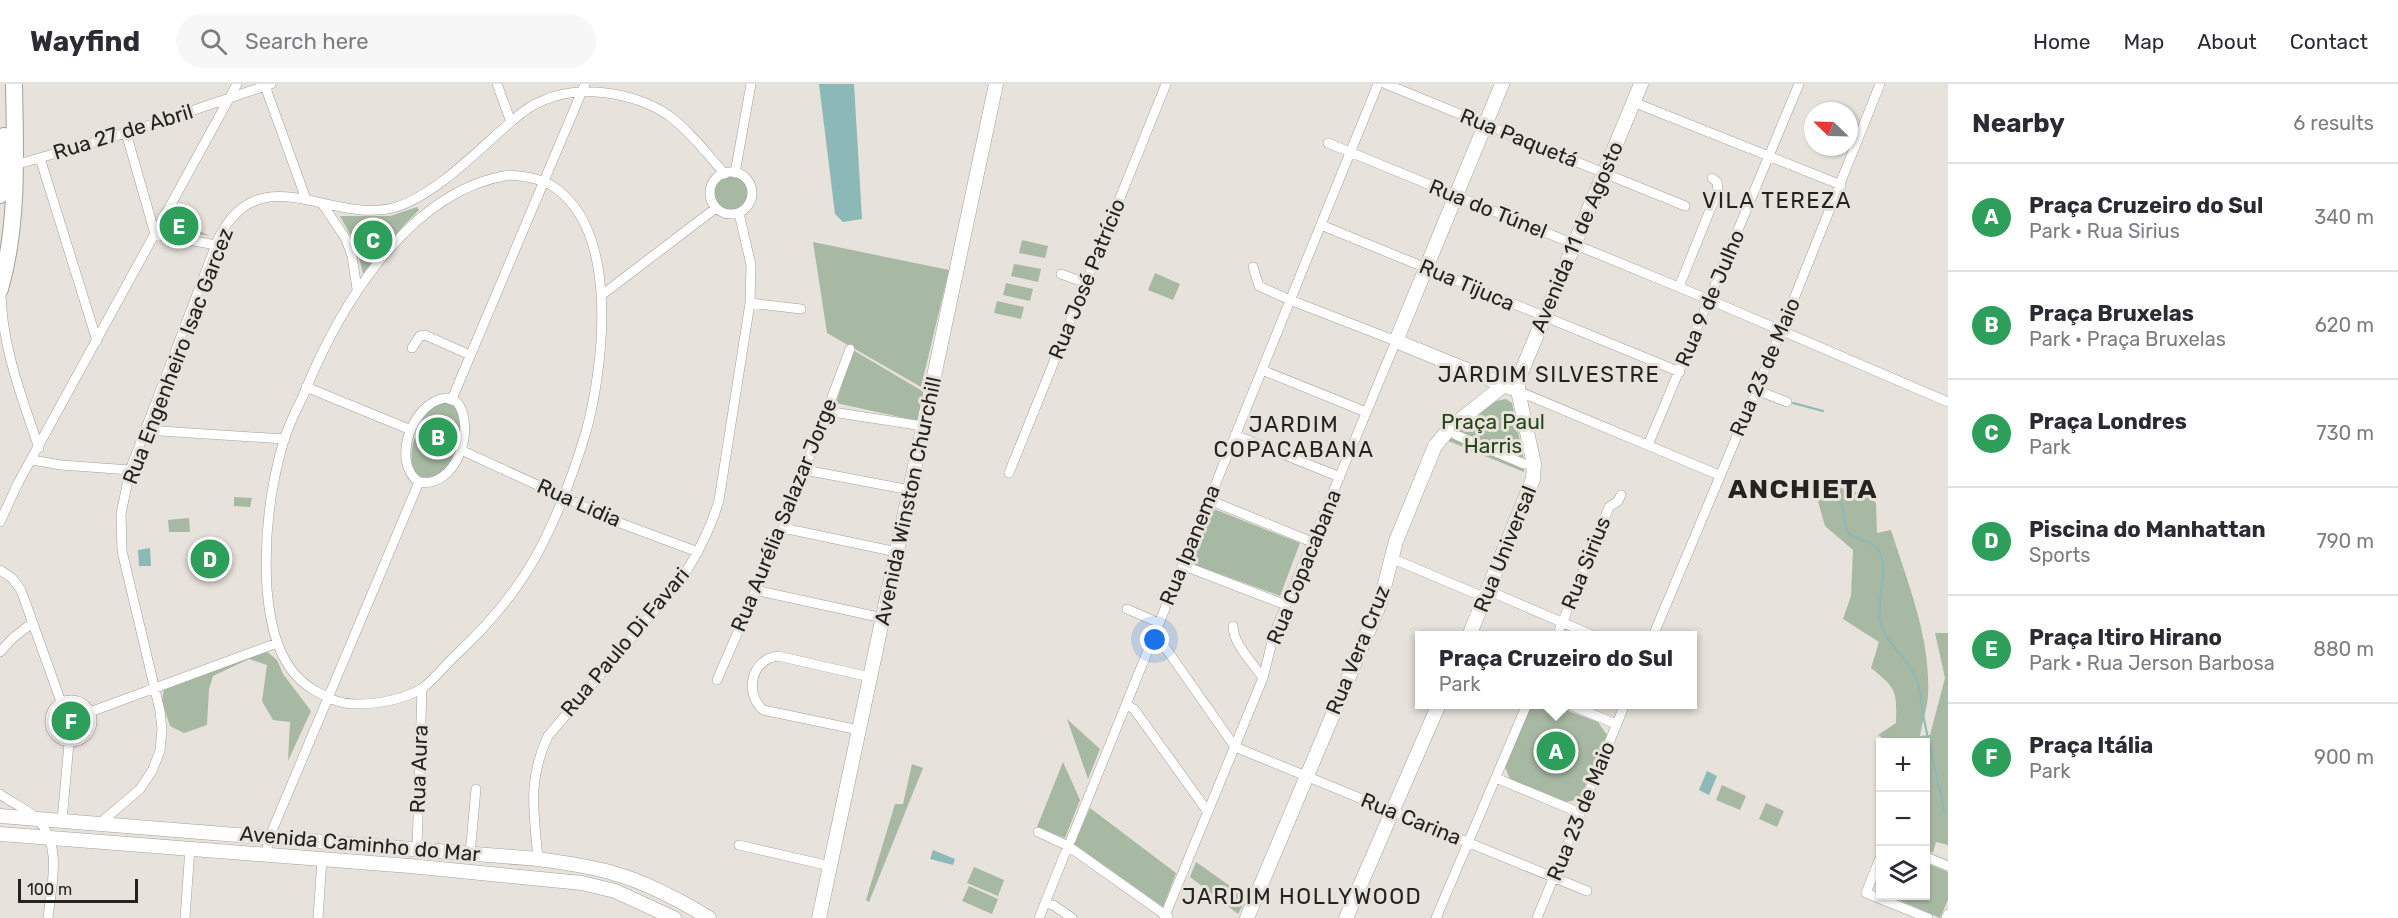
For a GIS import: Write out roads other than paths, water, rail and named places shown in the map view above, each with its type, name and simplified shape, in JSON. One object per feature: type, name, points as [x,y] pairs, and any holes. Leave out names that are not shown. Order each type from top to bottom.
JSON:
[{"type":"highway","points":[[0,195],[3,165],[4,84]]},
{"type":"highway","points":[[1,287],[7,254],[15,165],[14,84]]},
{"type":"main road","name":"Avenida Winston Churchill","points":[[819,918],[996,84]]},
{"type":"main road","name":"Rua Copacabana","points":[[1396,341],[1502,84]]},
{"type":"main road","name":"Avenida 11 de Agosto","points":[[1518,391],[1518,380],[1543,317],[1641,84]]},
{"type":"main road","points":[[1396,341],[1518,391]]},
{"type":"main road","name":"Rua Vera Cruz","points":[[1247,918],[1380,603],[1391,558],[1435,446],[1450,428],[1504,385]]},
{"type":"main road","name":"Rua Universal","points":[[1471,631],[1532,486],[1534,464],[1518,391]]},
{"type":"main road","points":[[1346,918],[1437,709]]},
{"type":"main road","name":"Avenida Caminho do Mar","points":[[0,816],[538,859],[580,865],[618,874],[673,898],[709,918]]},
{"type":"main road","name":"Avenida Caminho do Mar","points":[[0,834],[266,854],[593,885],[615,891],[674,918]]},
{"type":"main road","points":[[520,877],[532,874],[538,859]]},
{"type":"street","points":[[0,522],[18,483],[237,84]]},
{"type":"street","points":[[497,84],[511,122]]},
{"type":"street","points":[[735,173],[751,84]]},
{"type":"street","name":"Rua José Patrício","points":[[1009,473],[1166,84]]},
{"type":"street","name":"Rua Ipanema","points":[[1039,918],[1378,84]]},
{"type":"street","name":"Rua Paquetá","points":[[1386,84],[1685,206]]},
{"type":"street","name":"Rua 9 de Julho","points":[[1648,446],[1799,84]]},
{"type":"street","name":"Rua 23 de Maio","points":[[1655,631],[1781,331],[1876,99],[1880,84]]},
{"type":"street","name":"Rua 23 de Maio","points":[[1876,99],[1887,84]]},
{"type":"street","name":"Rua 27 de Abril","points":[[15,165],[126,133],[268,85]]},
{"type":"street","points":[[268,85],[306,200]]},
{"type":"street","points":[[452,399],[583,88],[649,105],[667,115],[682,126],[725,174]]},
{"type":"street","name":"Rua Engenheiro Isac Garcez","points":[[99,824],[135,794],[156,763],[162,729],[155,689],[122,551],[122,514],[130,470],[216,245],[227,223],[238,212],[255,201],[277,195],[323,205],[366,210],[387,209],[407,202],[461,166],[511,122],[542,100],[583,88]]},
{"type":"street","points":[[1633,102],[1841,185]]},
{"type":"street","points":[[126,133],[155,234]]},
{"type":"street","name":"Rua do Túnel","points":[[1328,143],[1710,300],[1948,402]]},
{"type":"street","points":[[40,158],[97,340]]},
{"type":"street","points":[[735,173],[747,181],[752,194],[746,207],[739,213],[726,214],[711,200],[710,190],[717,178],[735,173]]},
{"type":"street","points":[[508,176],[523,176],[543,182],[555,187],[565,197],[586,225],[593,244],[603,294],[602,328],[592,402],[586,429],[564,496],[534,559],[506,603],[482,630],[422,688],[400,697],[363,704],[339,702],[327,698],[305,685],[294,674],[277,643],[268,599],[266,544],[276,475],[285,439],[306,387],[322,350],[357,289],[412,227],[461,191],[481,182],[508,176]]},
{"type":"street","points":[[1679,288],[1718,190],[1717,182],[1712,178]]},
{"type":"street","points":[[323,205],[346,239],[352,256],[357,289]]},
{"type":"street","points":[[603,294],[716,207]]},
{"type":"street","name":"Rua Paulo Di Favari","points":[[538,859],[533,781],[538,756],[548,736],[682,578],[698,552],[713,520],[750,303],[751,264],[739,213]]},
{"type":"street","name":"Rua Tijuca","points":[[1320,225],[1680,372]]},
{"type":"street","points":[[155,234],[216,245]]},
{"type":"street","points":[[1253,267],[1259,286],[1396,341]]},
{"type":"street","points":[[1061,274],[1086,283]]},
{"type":"street","points":[[1,287],[1,322],[8,355],[39,448]]},
{"type":"street","points":[[750,303],[801,309]]},
{"type":"street","points":[[412,348],[420,336],[425,335],[470,355]]},
{"type":"street","name":"Rua Copacabana","points":[[1166,917],[1263,678],[1272,640],[1396,341]]},
{"type":"street","points":[[0,348],[8,355]]},
{"type":"street","name":"Rua Aurélia Salazar Jorge","points":[[717,680],[783,528],[850,349]]},
{"type":"street","points":[[1262,370],[1366,412]]},
{"type":"street","points":[[306,387],[411,430]]},
{"type":"street","points":[[1756,390],[1787,402]]},
{"type":"street","points":[[1518,391],[1719,475]]},
{"type":"street","points":[[440,399],[452,399],[461,407],[464,418],[464,437],[460,450],[453,465],[439,480],[433,483],[419,482],[411,474],[406,458],[411,430],[420,414],[434,402],[440,399]]},
{"type":"street","points":[[826,411],[924,426]]},
{"type":"street","points":[[1450,428],[1456,435],[1522,463],[1534,464]]},
{"type":"street","points":[[145,430],[285,439]]},
{"type":"street","points":[[1235,435],[1340,477]]},
{"type":"street","name":"Rua Lidia","points":[[460,450],[620,523],[698,552]]},
{"type":"street","points":[[32,460],[61,465],[130,470]]},
{"type":"street","points":[[805,470],[910,490]]},
{"type":"street","points":[[266,854],[269,838],[419,482]]},
{"type":"street","name":"Rua Sirius","points":[[1559,631],[1609,507],[1618,501],[1621,495]]},
{"type":"street","points":[[1209,500],[1312,542]]},
{"type":"street","points":[[783,528],[897,552]]},
{"type":"street","points":[[1391,558],[1583,631]]},
{"type":"street","points":[[1182,565],[1287,605]]},
{"type":"street","points":[[0,570],[10,575],[23,596],[60,702]]},
{"type":"street","points":[[755,590],[883,618]]},
{"type":"street","points":[[1127,609],[1159,623]]},
{"type":"street","points":[[0,652],[32,623]]},
{"type":"street","points":[[1233,626],[1237,642],[1263,678]]},
{"type":"street","points":[[1153,637],[1161,640],[1234,747]]},
{"type":"street","points":[[90,712],[277,643]]},
{"type":"street","points":[[859,730],[763,710],[757,704],[752,692],[753,680],[758,666],[765,659],[778,656],[870,677]]},
{"type":"street","name":"Rua Aura","points":[[417,849],[422,688]]},
{"type":"street","points":[[74,700],[86,706],[90,712],[92,724],[87,736],[75,743],[69,743],[56,737],[50,726],[51,712],[60,702],[74,700]]},
{"type":"street","points":[[1126,705],[1134,709],[1208,812]]},
{"type":"street","points":[[1436,918],[1525,709]]},
{"type":"street","points":[[1578,709],[1616,724]]},
{"type":"street","name":"Rua 23 de Maio","points":[[1537,918],[1623,709]]},
{"type":"street","points":[[62,821],[69,743]]},
{"type":"street","name":"Rua Carina","points":[[1234,747],[1587,891]]},
{"type":"street","points":[[1496,778],[1580,813]]},
{"type":"street","points":[[470,854],[476,789]]},
{"type":"street","points":[[0,794],[38,819],[53,848],[48,918]]},
{"type":"street","points":[[1038,832],[1070,843],[1166,917]]},
{"type":"street","points":[[739,845],[830,866]]},
{"type":"street","points":[[185,918],[190,848]]},
{"type":"street","points":[[318,918],[322,859]]},
{"type":"street","points":[[1930,859],[1948,866]]},
{"type":"street","points":[[1876,870],[1866,893],[1876,896]]},
{"type":"street","points":[[1887,900],[1928,918]]},
{"type":"street","points":[[1045,903],[1053,905],[1072,918]]},
{"type":"water","points":[[819,84],[854,84],[862,219],[843,222],[835,214]]},
{"type":"water","points":[[150,548],[151,566],[139,566],[138,550]]},
{"type":"water","points":[[221,552],[221,564],[200,566],[199,554]]},
{"type":"water","points":[[1707,771],[1717,776],[1709,795],[1699,790]]},
{"type":"water","points":[[933,850],[955,859],[953,865],[930,859]]},
{"type":"waterway","points":[[1793,403],[1823,411]]},
{"type":"waterway","points":[[1777,492],[1794,496],[1815,494],[1830,496],[1842,506],[1850,534],[1873,544],[1880,552],[1883,569],[1881,625],[1884,633],[1910,667],[1918,683],[1926,731],[1945,813]]},
{"type":"place","name":"Praça Itiro Hirano","points":[[179,226]]},
{"type":"place","name":"Praça Londres","points":[[373,240]]},
{"type":"place","name":"Praça Bruxelas","points":[[438,437]]},
{"type":"place","name":"Piscina do Manhattan","points":[[210,559]]},
{"type":"place","name":"Praça Itália","points":[[71,721]]},
{"type":"place","name":"Praça Cruzeiro do Sul","points":[[1556,751]]},
{"type":"district","name":"VILA TEREZA","points":[[1777,200]]},
{"type":"district","name":"JARDIM SILVESTRE","points":[[1549,374]]},
{"type":"district","name":"JARDIM COPACABANA","points":[[1294,436]]},
{"type":"district","name":"ANCHIETA","points":[[1803,489]]},
{"type":"district","name":"JARDIM HOLLYWOOD","points":[[1302,896]]},
{"type":"park label","name":"Praça Paul Harris","points":[[1493,434]]}]
